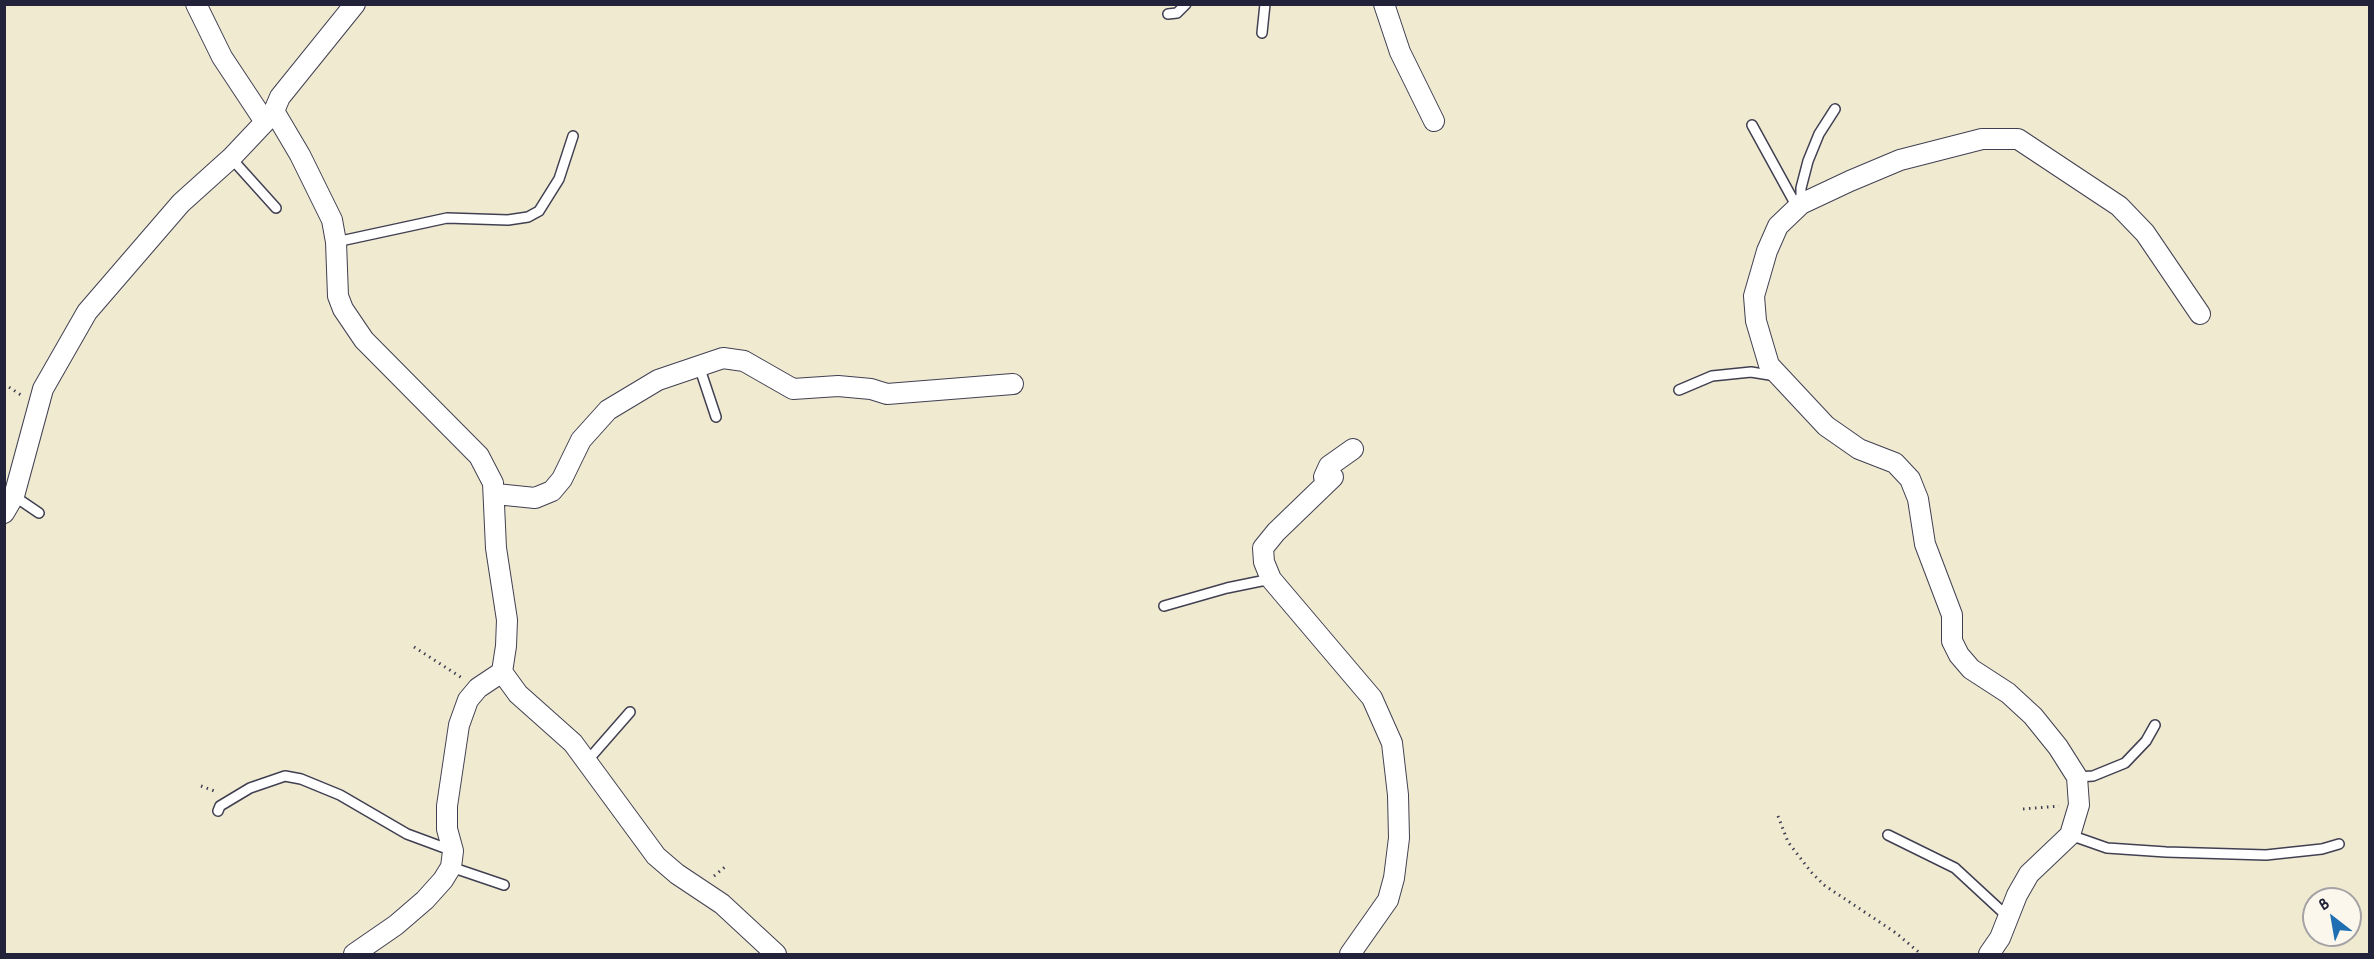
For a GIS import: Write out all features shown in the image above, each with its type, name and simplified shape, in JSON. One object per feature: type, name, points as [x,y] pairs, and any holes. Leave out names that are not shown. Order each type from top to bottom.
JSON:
[{"type":"street","points":[[9,505],[43,389],[87,312],[181,203],[231,158],[270,117],[280,97],[355,4]]},
{"type":"street","points":[[1384,4],[1400,52],[1434,121]]},
{"type":"street","points":[[197,5],[222,57],[300,154],[328,212],[336,242],[338,296],[350,321],[364,340],[479,456],[493,483],[496,548],[507,620],[502,672],[518,694],[573,743],[588,760],[656,856],[677,874],[722,903],[776,954]]},
{"type":"street","points":[[1989,954],[2009,919],[2017,896],[2029,874],[2070,834],[2079,805],[2077,777],[2034,716],[2008,693],[1971,669],[1959,655],[1952,641],[1952,615],[1925,544],[1918,499],[1910,479],[1895,463],[1859,449],[1826,426],[1769,365],[1763,349],[1754,296],[1767,251],[1778,226],[1799,206],[1900,160],[1982,139],[2018,140],[2119,206],[2145,233],[2200,314]]},
{"type":"street","points":[[495,494],[535,498],[552,491],[562,479],[581,440],[597,419],[630,395],[658,380],[723,358],[735,359],[793,388],[838,386],[871,389],[886,394],[1013,384]]},
{"type":"street","points":[[1350,954],[1388,900],[1394,878],[1399,837],[1398,795],[1392,743],[1372,698],[1271,579],[1264,562],[1263,548],[1276,532],[1333,477],[1324,477],[1329,466],[1353,449]]},
{"type":"street","points":[[354,954],[396,925],[425,900],[443,880],[452,859],[447,829],[451,768],[462,716],[468,700],[478,688],[502,672]]},
{"type":"lane","points":[[1168,14],[1177,13],[1186,4]]},
{"type":"lane","points":[[1262,33],[1265,4]]},
{"type":"lane","points":[[1799,206],[1808,161],[1835,109]]},
{"type":"lane","points":[[1752,125],[1799,206]]},
{"type":"lane","points":[[336,242],[447,218],[508,220],[528,217],[539,211],[560,179],[573,136]]},
{"type":"lane","points":[[231,158],[276,208]]},
{"type":"lane","points":[[699,366],[716,417]]},
{"type":"lane","points":[[1679,390],[1712,376],[1751,372],[1779,376]]},
{"type":"lane","points":[[9,505],[39,513]]},
{"type":"lane","points":[[1164,606],[1227,588],[1271,579]]},
{"type":"lane","points":[[588,760],[630,712]]},
{"type":"lane","points":[[2077,777],[2093,776],[2125,763],[2146,741],[2156,725]]},
{"type":"lane","points":[[218,812],[220,806],[250,788],[285,776],[322,787],[504,885]]},
{"type":"lane","points":[[2070,834],[2107,848],[2166,852],[2266,855],[2322,849],[2339,844]]},
{"type":"lane","points":[[1888,835],[1955,868],[2009,919]]},
{"type":"path","points":[[414,647],[478,688]]},
{"type":"path","points":[[2023,809],[2079,805]]},
{"type":"path","points":[[1778,816],[1788,842],[1817,879],[1896,933],[1921,954]]}]
